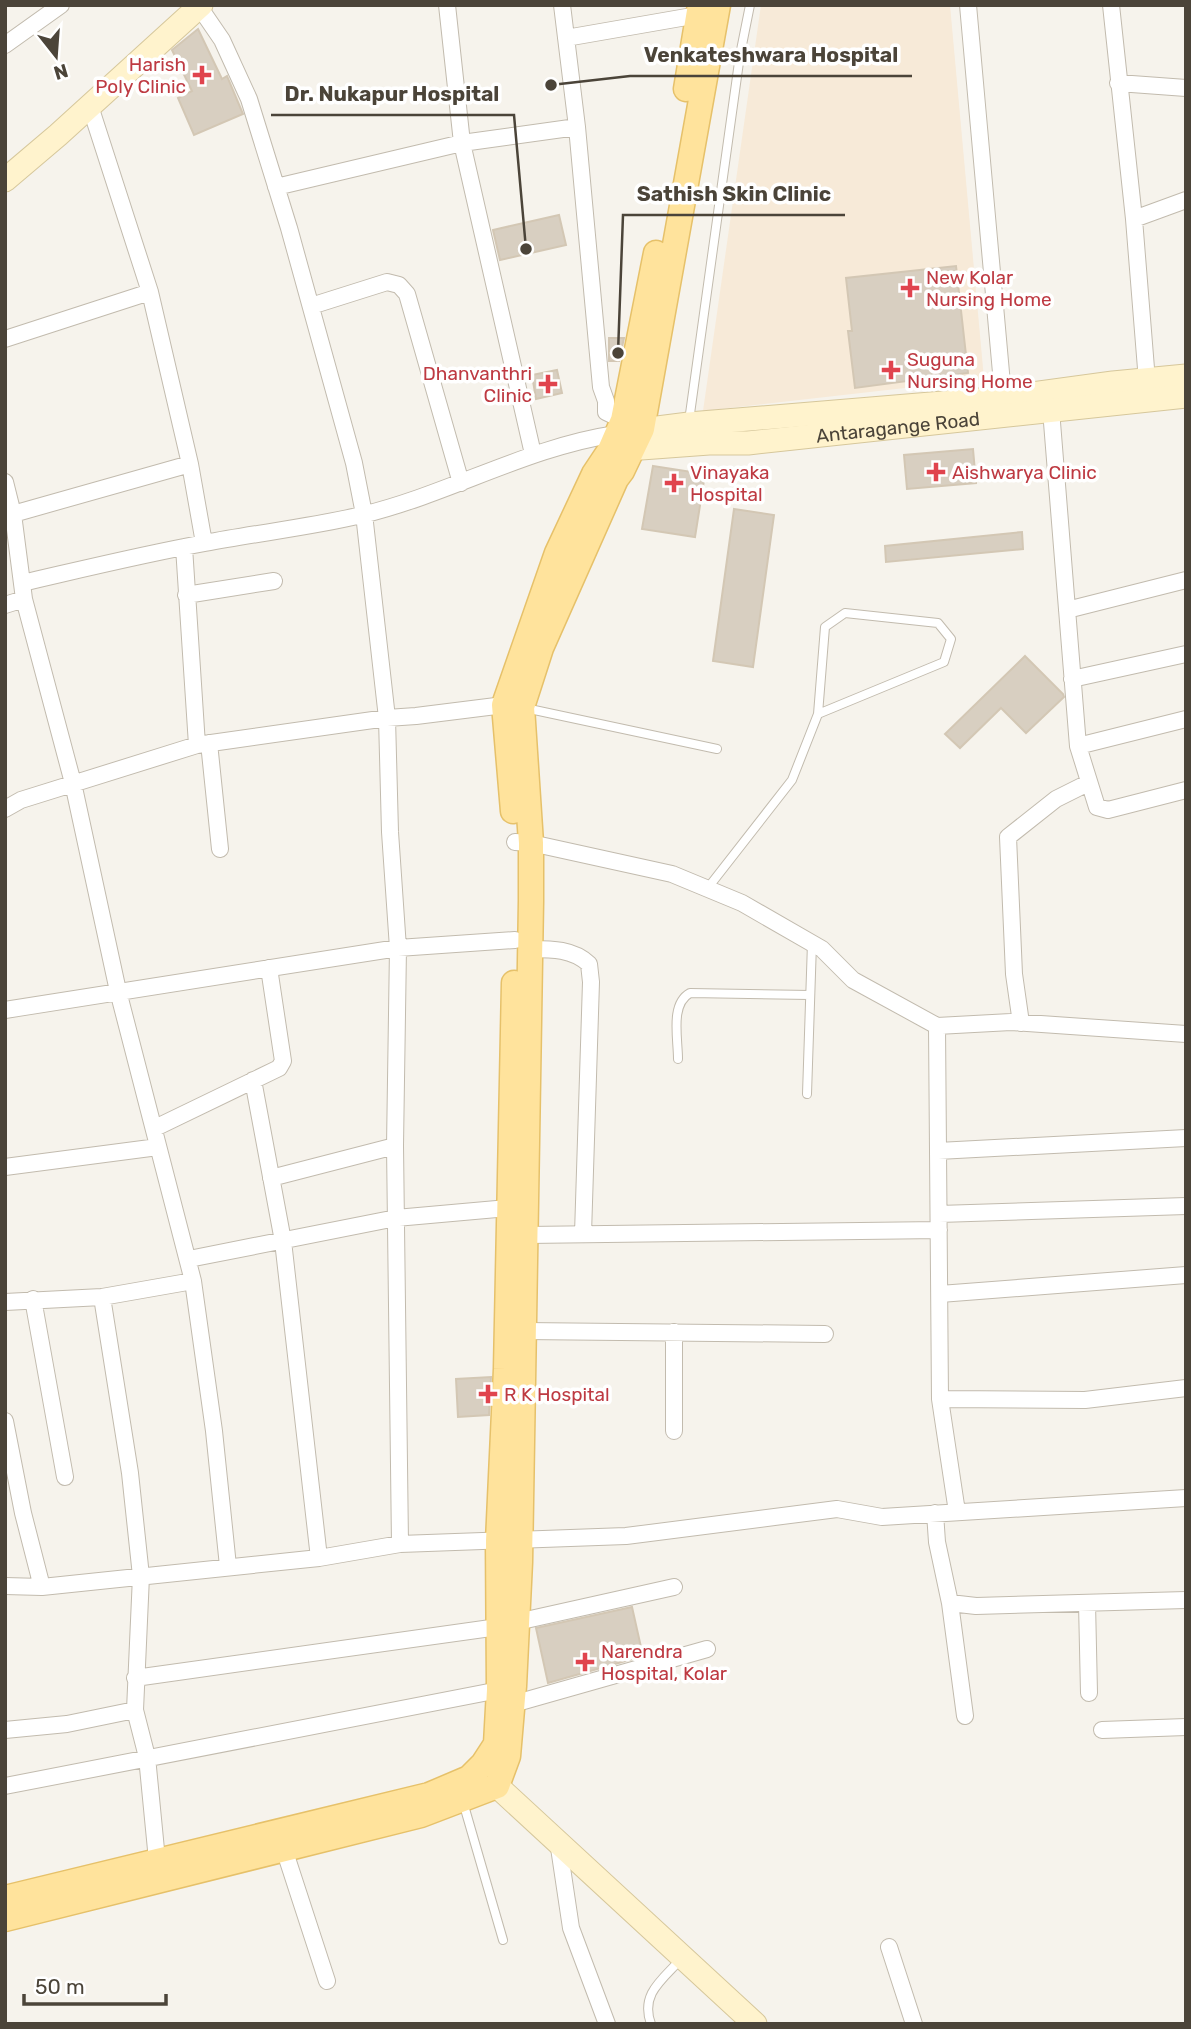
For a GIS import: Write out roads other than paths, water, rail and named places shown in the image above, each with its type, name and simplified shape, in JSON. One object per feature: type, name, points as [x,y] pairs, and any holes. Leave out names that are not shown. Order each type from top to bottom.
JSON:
[{"type":"main road","points":[[509,1540],[524,1331],[527,1235],[523,843],[513,706],[616,479],[705,9]]},
{"type":"main road","points":[[5,1919],[421,1815],[497,1786],[508,1756],[508,1208],[523,945]]},
{"type":"main road","points":[[5,1898],[429,1795],[469,1778],[483,1764],[496,1744],[506,1697]]},
{"type":"street","points":[[5,46],[61,5]]},
{"type":"street","points":[[447,5],[462,143],[533,454]]},
{"type":"street","points":[[562,5],[577,127],[601,387],[606,401],[606,412],[624,437]]},
{"type":"street","points":[[968,5],[1004,407]]},
{"type":"street","points":[[1111,5],[1134,219],[1147,381]]},
{"type":"street","points":[[5,180],[199,6],[222,40],[249,99],[311,306],[354,463],[364,514],[387,718],[390,832],[398,948],[395,1146],[400,1544]]},
{"type":"street","points":[[566,38],[705,9]]},
{"type":"street","points":[[1118,83],[1186,88]]},
{"type":"street","points":[[90,106],[150,292],[190,464],[204,543]]},
{"type":"street","points":[[276,187],[462,143],[577,127]]},
{"type":"street","points":[[1134,219],[1186,200]]},
{"type":"street","points":[[311,306],[387,282],[399,285],[407,294],[461,483]]},
{"type":"street","points":[[5,339],[150,292]]},
{"type":"street","name":"Antaragange Road","points":[[624,437],[748,443],[1004,407],[1186,376]]},
{"type":"street","name":"Antaragange Road","points":[[624,437],[689,424],[1004,407],[1051,410],[1186,396]]},
{"type":"street","points":[[1051,410],[1078,746],[1088,783],[1097,807],[1108,810],[1186,790]]},
{"type":"street","points":[[22,583],[184,547],[364,514],[461,483],[533,454],[587,438],[624,437]]},
{"type":"street","points":[[13,514],[190,464]]},
{"type":"street","points":[[5,484],[13,514],[24,600],[73,783],[118,991],[189,1259],[228,1566]]},
{"type":"street","points":[[184,547],[186,595],[203,743],[219,849]]},
{"type":"street","points":[[1067,610],[1186,580]]},
{"type":"street","points":[[186,595],[274,581]]},
{"type":"street","points":[[5,605],[24,600]]},
{"type":"street","points":[[1072,679],[1186,654]]},
{"type":"street","points":[[5,809],[21,800],[203,743],[387,718],[513,706]]},
{"type":"street","points":[[1078,746],[1186,719]]},
{"type":"street","points":[[1021,1023],[1014,974],[1008,837],[1056,799],[1088,783]]},
{"type":"street","points":[[523,843],[673,874],[742,903],[822,948],[853,980],[937,1026],[1021,1023],[1186,1034]]},
{"type":"street","points":[[5,1010],[398,948],[523,945],[579,954],[589,964],[591,982],[583,1234]]},
{"type":"street","points":[[155,1128],[279,1068],[283,1061],[269,968]]},
{"type":"street","points":[[937,1026],[940,1399],[957,1512]]},
{"type":"street","points":[[253,1080],[283,1241],[318,1558]]},
{"type":"street","points":[[938,1151],[1186,1138]]},
{"type":"street","points":[[271,1178],[395,1146]]},
{"type":"street","points":[[5,1167],[158,1147]]},
{"type":"street","points":[[527,1235],[939,1222],[1186,1206]]},
{"type":"street","points":[[189,1259],[396,1219],[508,1208]]},
{"type":"street","points":[[940,1294],[1186,1275]]},
{"type":"street","points":[[5,1302],[102,1297],[193,1281]]},
{"type":"street","points":[[102,1297],[130,1474],[141,1576],[135,1710],[147,1757],[157,1860]]},
{"type":"street","points":[[33,1299],[65,1477]]},
{"type":"street","points":[[524,1331],[825,1334]]},
{"type":"street","points":[[674,1332],[674,1431]]},
{"type":"street","points":[[940,1399],[1086,1400],[1186,1388]]},
{"type":"street","points":[[5,1421],[23,1513],[42,1587]]},
{"type":"street","points":[[5,1586],[42,1587],[318,1558],[400,1544],[626,1536],[837,1508],[882,1517],[1186,1498]]},
{"type":"street","points":[[935,1513],[937,1542],[950,1603],[965,1716]]},
{"type":"street","points":[[135,1678],[508,1624],[674,1587]]},
{"type":"street","points":[[950,1603],[976,1606],[1186,1600]]},
{"type":"street","points":[[1087,1602],[1089,1693]]},
{"type":"street","points":[[5,1786],[147,1757],[506,1697],[707,1648]]},
{"type":"street","points":[[5,1730],[67,1724],[135,1710]]},
{"type":"street","points":[[1102,1730],[1186,1727]]},
{"type":"street","points":[[497,1786],[755,2024]]},
{"type":"street","points":[[558,1841],[571,1928],[607,2024]]},
{"type":"street","points":[[284,1849],[327,1981]]},
{"type":"street","points":[[888,1947],[914,2024]]},
{"type":"lane","points":[[689,424],[740,55],[750,5]]},
{"type":"lane","points":[[707,888],[792,780],[818,714],[825,627],[845,612],[938,623],[951,639],[944,662],[818,714]]},
{"type":"lane","points":[[513,706],[717,749]]},
{"type":"lane","points":[[807,1094],[812,943]]},
{"type":"lane","points":[[678,1059],[678,1007],[682,997],[690,993],[810,995]]},
{"type":"lane","points":[[462,1799],[503,1940]]},
{"type":"lane","points":[[651,2024],[648,2015],[650,1993],[683,1957]]},
{"type":"place","name":"Harish Poly Clinic","points":[[202,75]]},
{"type":"place","name":"Venkateshwara Hospital","points":[[551,85]]},
{"type":"place","name":"Dr. Nukapur Hospital","points":[[526,249]]},
{"type":"place","name":"New Kolar Nursing Home","points":[[910,288]]},
{"type":"place","name":"Sathish Skin Clinic","points":[[618,353]]},
{"type":"place","name":"Suguna Nursing Home","points":[[891,370]]},
{"type":"place","name":"Dhanvanthri Clinic","points":[[548,384]]},
{"type":"place","name":"Aishwarya Clinic","points":[[936,472]]},
{"type":"place","name":"Vinayaka Hospital","points":[[674,483]]},
{"type":"place","name":"R K Hospital","points":[[488,1394]]},
{"type":"place","name":"Narendra Hospital, Kolar","points":[[585,1662]]}]
